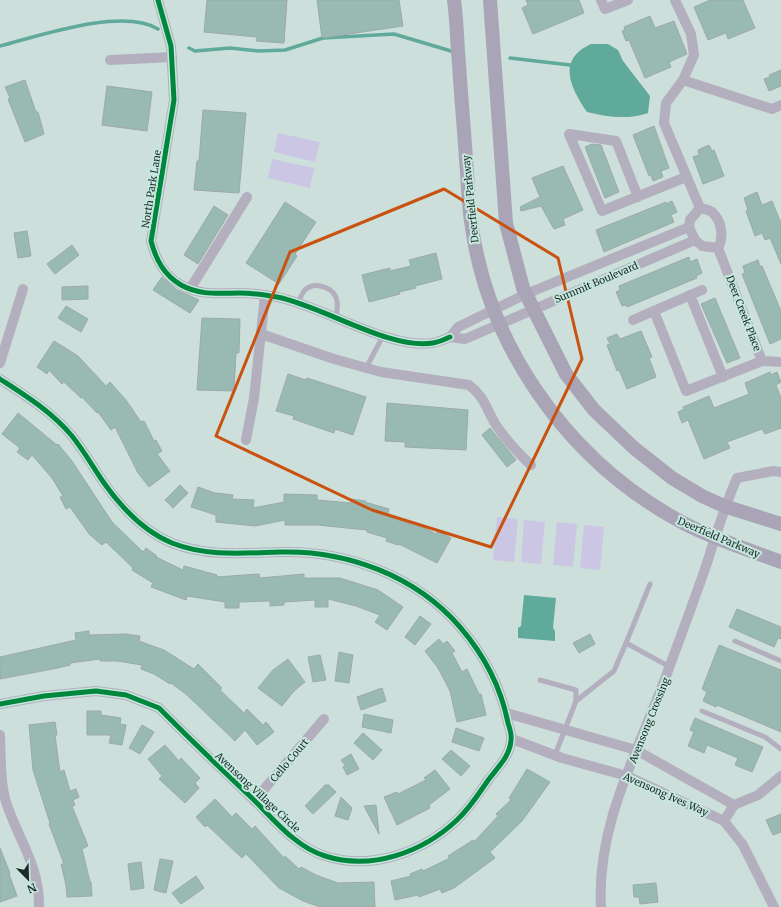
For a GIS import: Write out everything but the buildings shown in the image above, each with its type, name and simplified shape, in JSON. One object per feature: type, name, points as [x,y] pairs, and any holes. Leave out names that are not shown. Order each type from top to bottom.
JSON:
[{"type":"main road","name":"Deerfield Parkway","points":[[454,0],[470,220],[480,272],[493,310],[522,369],[553,415],[584,451],[625,487],[670,516],[715,537],[781,562]]},
{"type":"main road","points":[[490,0],[506,223],[526,294],[532,309],[566,374],[594,410],[634,448],[672,478],[702,496],[724,506],[781,524]]},
{"type":"street","name":"North Park Lane","points":[[158,0],[167,29],[172,57],[174,100],[152,241],[156,258],[167,273],[180,284],[190,289],[215,295],[241,293],[298,302],[383,336],[418,343],[434,343],[450,337],[465,339],[499,324]]},
{"type":"street","points":[[601,0],[605,9],[628,0]]},
{"type":"street","points":[[675,0],[691,34],[694,54],[683,80],[666,103],[664,123],[700,208],[690,220],[690,227],[694,240],[702,246],[718,248]]},
{"type":"street","points":[[110,60],[172,57]]},
{"type":"street","points":[[683,80],[772,109],[781,105]]},
{"type":"street","points":[[638,197],[616,141],[569,134],[602,211],[638,197],[686,177]]},
{"type":"street","points":[[190,289],[247,197]]},
{"type":"street","name":"Deer Creek Place","points":[[700,208],[712,212],[717,219],[722,232],[721,242],[718,248],[762,361],[781,362]]},
{"type":"street","name":"Summit Boulevard","points":[[493,310],[526,294],[690,227]]},
{"type":"street","name":"Summit Boulevard","points":[[499,324],[694,240]]},
{"type":"street","points":[[0,363],[23,289]]},
{"type":"street","points":[[633,320],[702,290]]},
{"type":"street","points":[[690,295],[723,377]]},
{"type":"street","points":[[246,440],[254,398],[265,296]]},
{"type":"street","name":"North Park Lane","points":[[450,337],[458,326],[493,310]]},
{"type":"street","points":[[654,311],[686,391],[762,361]]},
{"type":"street","points":[[261,334],[334,359],[366,368],[420,379],[469,385],[480,393],[496,424],[506,439],[531,465]]},
{"type":"street","name":"Avensong Village Circle","points":[[0,379],[30,398],[58,421],[82,448],[103,482],[126,510],[154,532],[172,543],[226,553],[298,552],[334,557],[374,568],[419,590],[446,613],[470,640],[498,686],[512,739],[508,756],[459,818],[431,840],[415,848],[374,861],[356,862],[338,860],[321,855],[291,837],[159,708],[143,700],[126,695],[96,690],[44,696],[0,704]]},
{"type":"street","points":[[715,537],[724,506],[737,478],[772,471],[781,472]]},
{"type":"street","name":"Avensong Crossing","points":[[601,907],[600,880],[602,856],[610,827],[636,750],[670,667],[715,537]]},
{"type":"street","points":[[506,713],[636,750],[734,806]]},
{"type":"street","name":"Cello Court","points":[[254,801],[324,719]]},
{"type":"street","points":[[0,735],[1,778],[5,801],[32,863],[37,880],[39,907]]},
{"type":"street","name":"Avensong Ives Way","points":[[512,739],[555,755],[627,776],[724,820],[744,844],[774,907]]},
{"type":"street","points":[[724,820],[734,806],[758,794],[781,776]]},
{"type":"lane","points":[[298,302],[305,289],[314,286],[324,286],[332,292],[337,300],[336,317]]},
{"type":"lane","points":[[366,368],[383,336]]},
{"type":"lane","points":[[576,701],[614,671],[650,584]]},
{"type":"lane","points":[[735,641],[781,660]]},
{"type":"lane","points":[[626,643],[670,667]]},
{"type":"lane","points":[[540,680],[576,690],[576,701],[555,755]]},
{"type":"lane","points":[[702,711],[765,737],[781,749]]},
{"type":"highlighted area","points":[[444,189],[558,258],[582,359],[491,547],[372,510],[216,436],[290,252]]},
{"type":"shaded area","points":[[591,44],[608,44],[618,50],[623,61],[650,96],[648,113],[618,117],[587,112],[572,84],[570,66],[573,58],[580,51]]},
{"type":"shaded area","points":[[278,133],[320,142],[315,162],[274,152]]},
{"type":"shaded area","points":[[272,159],[314,168],[310,188],[268,178]]},
{"type":"shaded area","points":[[497,517],[518,519],[514,562],[493,560]]},
{"type":"shaded area","points":[[524,520],[545,522],[541,564],[521,562]]},
{"type":"shaded area","points":[[557,522],[577,524],[573,567],[553,565]]},
{"type":"shaded area","points":[[584,525],[604,527],[600,570],[580,568]]},
{"type":"shaded area","points":[[524,595],[556,598],[553,628],[555,631],[555,641],[518,638],[518,628],[521,626]]},
{"type":"waterway","points":[[0,46],[58,30],[102,22],[124,21],[142,23],[158,29]]},
{"type":"waterway","points":[[189,48],[195,51],[230,48],[258,51],[285,50],[323,38],[394,34],[451,51]]},
{"type":"waterway","points":[[510,58],[570,65]]},
{"type":"cycle path","points":[[158,0],[171,46],[174,100],[151,241],[158,261],[165,272],[175,281],[188,289],[210,293],[249,293],[277,297],[315,309],[376,334],[397,340],[416,343],[433,343],[450,337]]},
{"type":"cycle path","points":[[0,379],[56,419],[72,436],[104,483],[126,510],[143,526],[162,538],[185,547],[212,552],[305,553],[355,561],[401,580],[423,593],[460,627],[484,660],[501,697],[511,738],[510,746],[503,761],[466,810],[457,820],[443,831],[429,841],[396,856],[378,860],[343,860],[314,852],[295,840],[159,708],[126,695],[96,691],[44,696],[0,704]]}]
